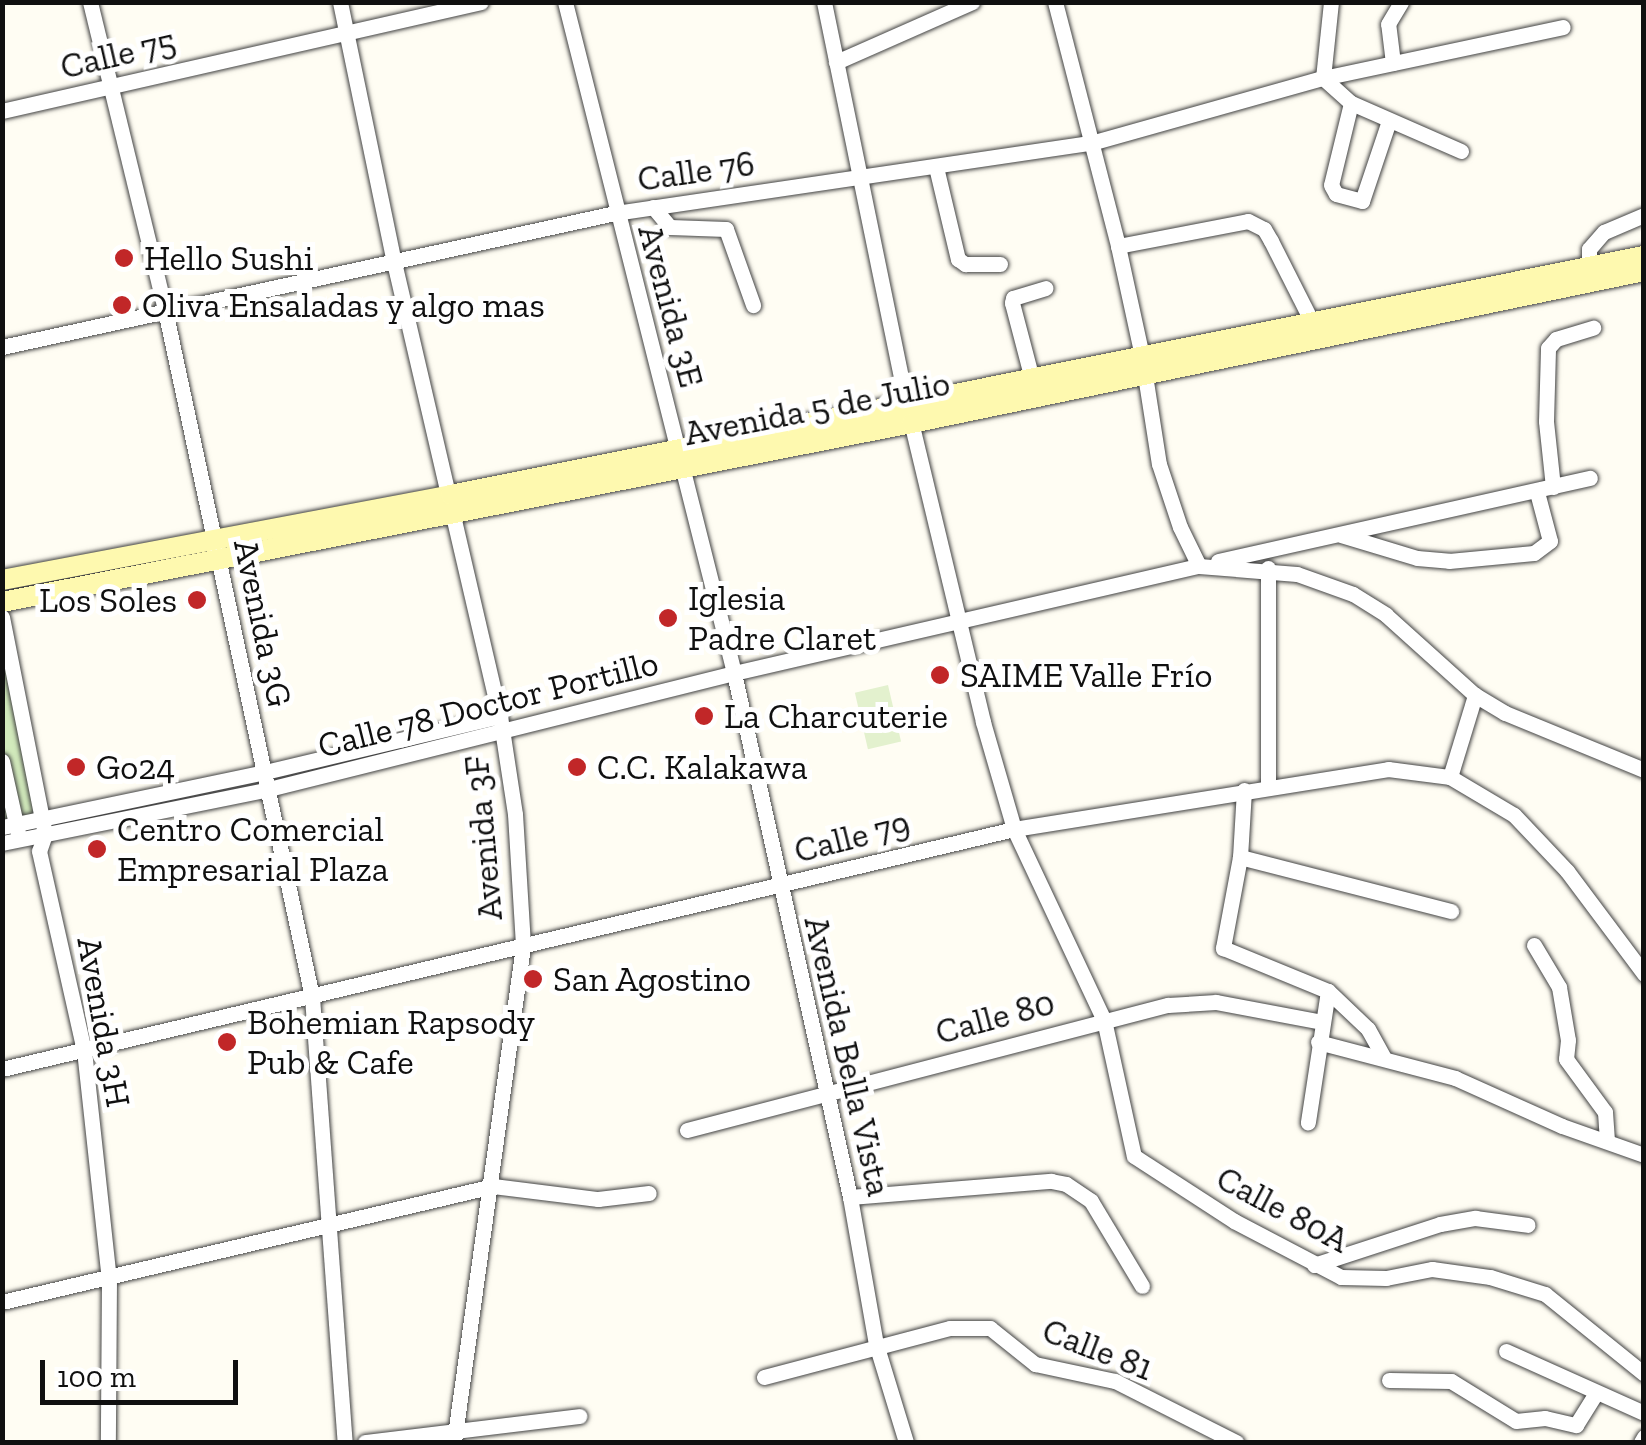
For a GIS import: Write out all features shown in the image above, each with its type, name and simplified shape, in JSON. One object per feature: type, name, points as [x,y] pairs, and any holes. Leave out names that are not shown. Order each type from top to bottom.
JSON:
[{"type":"main road","name":"Avenida 5 de Julio","points":[[909,414],[1032,379],[1144,365],[1312,322],[1644,256]]},
{"type":"main road","name":"Avenida 5 de Julio","points":[[2,602],[217,551],[1144,365],[1644,271]]},
{"type":"main road","name":"Avenida 5 de Julio","points":[[2,580],[217,551]]},
{"type":"street","name":"Avenida 3G","points":[[90,2],[165,310],[312,996],[345,1442]]},
{"type":"street","name":"Avenida 3F","points":[[340,2],[394,262],[454,505],[504,733],[516,814],[522,946],[493,1186],[455,1436]]},
{"type":"street","name":"Calle 75","points":[[2,111],[481,2]]},
{"type":"street","name":"Avenida 3E","points":[[565,2],[680,459]]},
{"type":"street","name":"Calle 80A","points":[[824,2],[909,414],[958,621],[1014,829],[1104,1020],[1134,1156],[1234,1222],[1341,1276],[1371,1278],[1432,1269],[1490,1277],[1546,1294],[1644,1374]]},
{"type":"street","points":[[836,62],[972,2]]},
{"type":"street","points":[[1056,2],[1118,246],[1144,365],[1159,464],[1180,528],[1199,566],[1590,478]]},
{"type":"street","points":[[1331,2],[1324,78],[1351,103],[1461,151]]},
{"type":"street","points":[[1392,63],[1388,24],[1401,2]]},
{"type":"street","name":"Calle 76","points":[[2,347],[616,213],[1090,143],[1324,78],[1562,27]]},
{"type":"street","points":[[1351,103],[1331,185],[1336,194],[1362,201],[1389,120]]},
{"type":"street","points":[[936,167],[958,259],[965,264],[1000,264]]},
{"type":"street","points":[[653,208],[670,227],[726,229],[754,305]]},
{"type":"street","points":[[1589,268],[1589,249],[1604,232],[1644,215]]},
{"type":"street","points":[[1118,246],[1248,221],[1264,229],[1271,240],[1312,322]]},
{"type":"street","points":[[1032,379],[1012,303],[1014,298],[1046,288]]},
{"type":"street","points":[[1337,534],[1416,558],[1449,560],[1534,553],[1550,541],[1545,490],[1548,348],[1556,338],[1593,328]]},
{"type":"street","name":"Avenida Bella Vista","points":[[680,459],[734,673],[778,886],[850,1197],[876,1344],[906,1442]]},
{"type":"street","name":"Calle 78 Doctor Portillo","points":[[2,843],[13,830],[504,733],[734,673],[1199,566],[1268,568],[1353,594],[1386,615],[1475,695],[1559,739],[1644,770]]},
{"type":"street","points":[[1268,568],[1268,786]]},
{"type":"street","points":[[2,618],[43,826],[39,852]]},
{"type":"street","points":[[1450,778],[1475,695]]},
{"type":"street","name":"Calle 78 Doctor Portillo","points":[[267,780],[500,716]]},
{"type":"street","points":[[2,761],[13,830],[39,852]]},
{"type":"street","name":"Calle 79","points":[[2,1069],[1014,829],[1388,770],[1450,778],[1514,815],[1537,837],[1644,974]]},
{"type":"street","points":[[1244,790],[1240,856],[1223,948],[1328,990],[1368,1029],[1383,1056]]},
{"type":"street","name":"Avenida 3H","points":[[39,852],[84,1050],[109,1279],[108,1442]]},
{"type":"street","points":[[1240,856],[1451,910]]},
{"type":"street","points":[[1534,945],[1558,987],[1568,1040],[1566,1059],[1605,1112],[1607,1140]]},
{"type":"street","points":[[1308,1122],[1328,990]]},
{"type":"street","name":"Calle 80","points":[[687,1130],[1168,1005],[1216,1002],[1322,1022]]},
{"type":"street","points":[[1318,1042],[1455,1078],[1562,1126],[1644,1155]]},
{"type":"street","points":[[850,1197],[1051,1181],[1066,1184],[1091,1201],[1142,1286]]},
{"type":"street","points":[[2,1302],[493,1186],[598,1199],[649,1193]]},
{"type":"street","points":[[1314,1265],[1440,1224],[1475,1218],[1528,1225]]},
{"type":"street","name":"Calle 81","points":[[764,1377],[876,1344],[950,1328],[990,1328],[1035,1364],[1115,1381],[1236,1442]]},
{"type":"street","points":[[1506,1350],[1644,1414]]},
{"type":"street","points":[[1389,1380],[1451,1382],[1516,1421],[1545,1418],[1576,1425],[1595,1394]]},
{"type":"street","points":[[365,1442],[455,1436],[579,1416]]},
{"type":"green space","points":[[2,612],[45,824],[2,834]]},
{"type":"green space","points":[[888,685],[901,742],[868,749],[855,693]]},
{"type":"place","name":"Hello Sushi","points":[[124,258]]},
{"type":"place","name":"Oliva Ensaladas y algo mas","points":[[122,305]]},
{"type":"place","name":"Los Soles","points":[[197,600]]},
{"type":"place","name":"Iglesia Padre Claret","points":[[668,618]]},
{"type":"place","name":"SAIME Valle Frío","points":[[940,675]]},
{"type":"place","name":"La Charcuterie","points":[[704,716]]},
{"type":"place","name":"Go24","points":[[76,767]]},
{"type":"place","name":"C.C. Kalakawa","points":[[577,767]]},
{"type":"place","name":"Centro Comercial Empresarial Plaza","points":[[97,849]]},
{"type":"place","name":"San Agostino","points":[[533,979]]},
{"type":"place","name":"Bohemian Rapsody Pub & Cafe","points":[[227,1042]]}]
